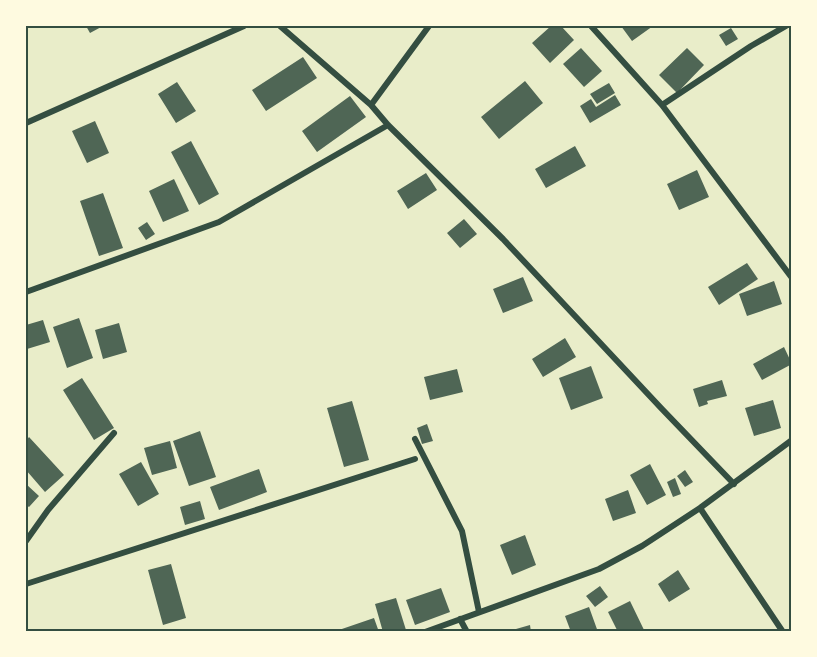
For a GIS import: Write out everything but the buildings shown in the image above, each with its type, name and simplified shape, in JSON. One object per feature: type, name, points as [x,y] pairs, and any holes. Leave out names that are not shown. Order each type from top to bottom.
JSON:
[{"type":"street","points":[[26,123],[244,26]]},
{"type":"street","points":[[280,26],[370,105],[503,238],[734,484]]},
{"type":"street","points":[[370,105],[429,26]]},
{"type":"street","points":[[591,26],[662,105],[792,278]]},
{"type":"street","points":[[662,105],[751,45],[786,26]]},
{"type":"street","points":[[26,292],[219,222],[388,125]]},
{"type":"street","points":[[26,541],[48,510],[114,433]]},
{"type":"street","points":[[415,439],[462,531],[479,612]]},
{"type":"street","points":[[425,632],[599,569],[642,546],[700,508],[792,440]]},
{"type":"street","points":[[26,584],[415,459]]},
{"type":"street","points":[[700,508],[783,632]]},
{"type":"street","points":[[460,619],[467,632]]}]
